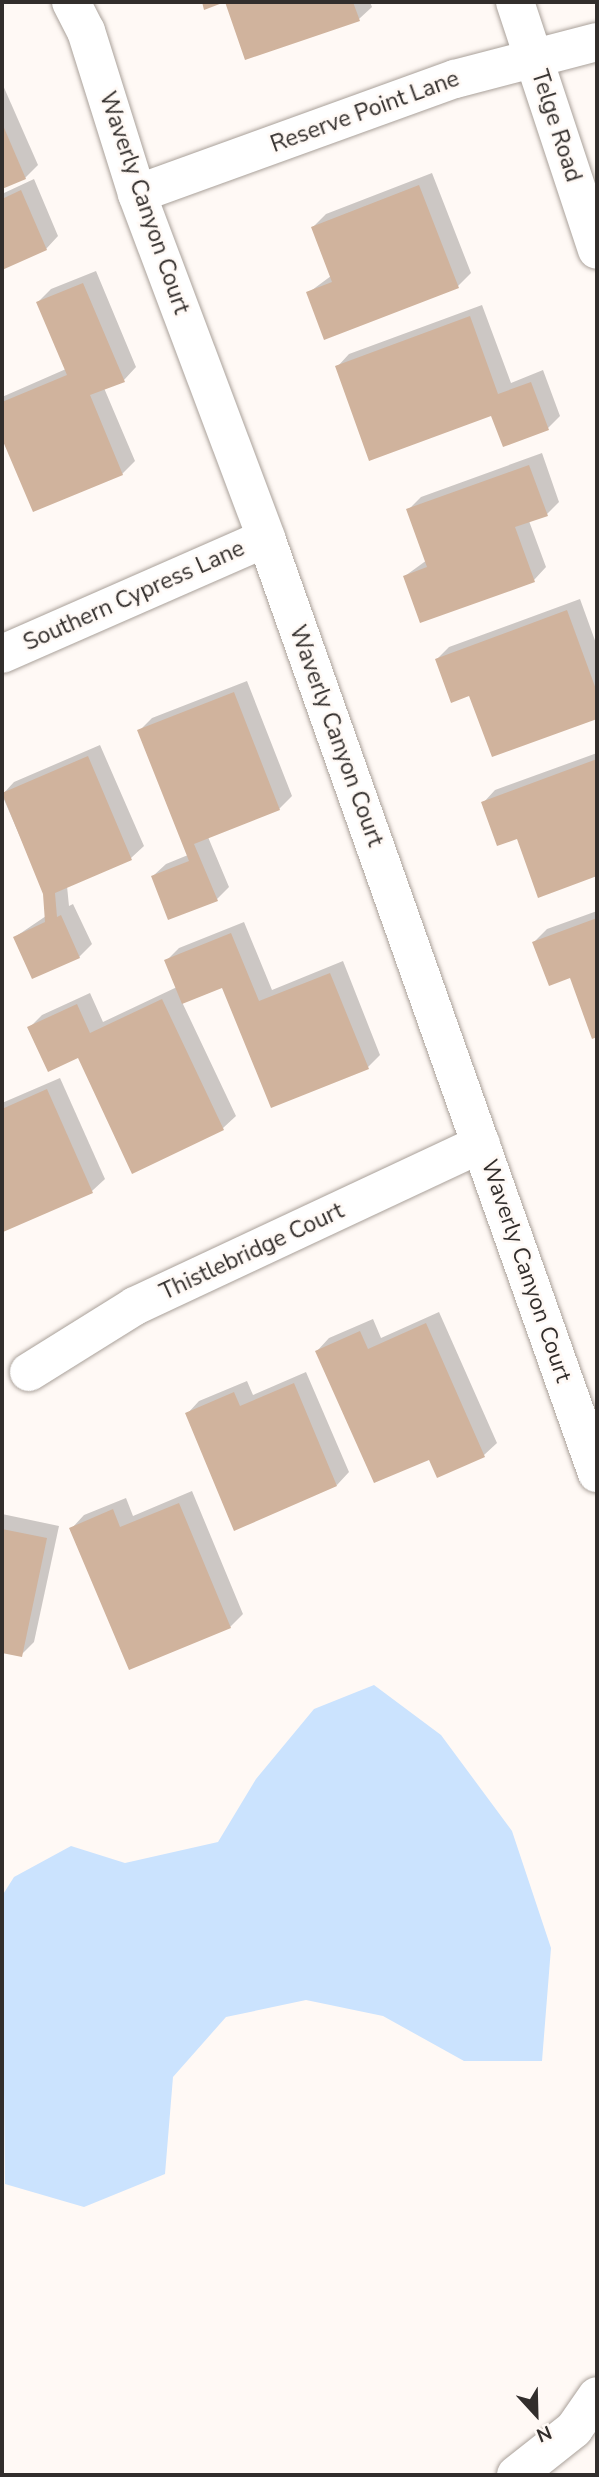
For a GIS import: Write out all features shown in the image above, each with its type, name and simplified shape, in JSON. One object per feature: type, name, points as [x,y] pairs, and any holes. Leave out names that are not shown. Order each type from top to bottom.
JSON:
[{"type":"street","name":"Waverly Canyon Court","points":[[71,2],[86,32],[137,194],[266,538],[597,1473]]},
{"type":"street","name":"Telge Road","points":[[515,2],[597,250]]},
{"type":"street","name":"Reserve Point Lane","points":[[137,194],[455,79],[597,41]]},
{"type":"street","name":"Southern Cypress Lane","points":[[2,654],[266,538]]},
{"type":"street","name":"Thistlebridge Court","points":[[29,1372],[135,1306],[481,1144]]},
{"type":"street","points":[[516,2475],[574,2429],[597,2396]]},
{"type":"water","points":[[374,1685],[441,1735],[512,1831],[551,1948],[542,2061],[464,2061],[383,2016],[306,2000],[226,2017],[173,2077],[165,2174],[84,2207],[5,2184],[2,1896],[14,1877],[71,1846],[125,1863],[218,1842],[256,1779],[314,1709]]},
{"type":"building","points":[[202,2],[225,2],[204,10]]},
{"type":"building","points":[[225,2],[353,2],[360,21],[245,60]]},
{"type":"building","points":[[2,123],[26,179],[2,189]]},
{"type":"building","points":[[419,185],[459,288],[324,340],[306,292],[332,282],[311,227]]},
{"type":"building","points":[[21,190],[47,250],[2,270],[2,199]]},
{"type":"building","points":[[83,283],[125,382],[90,395],[123,475],[33,512],[2,439],[2,402],[67,375],[36,302]]},
{"type":"building","points":[[470,316],[498,394],[531,382],[549,430],[503,447],[491,416],[369,461],[335,366]]},
{"type":"building","points":[[529,465],[548,516],[515,527],[535,582],[420,623],[403,576],[427,567],[406,509]]},
{"type":"building","points":[[567,610],[597,692],[597,719],[492,757],[469,696],[451,703],[435,659]]},
{"type":"building","points":[[234,692],[280,810],[194,844],[218,901],[168,920],[151,876],[189,861],[137,730]]},
{"type":"building","points":[[88,756],[132,860],[55,893],[57,917],[61,915],[80,958],[32,979],[13,937],[45,922],[43,894],[2,793]]},
{"type":"building","points":[[597,759],[597,876],[538,898],[517,839],[497,846],[481,802]]},
{"type":"building","points":[[597,918],[597,1037],[592,1039],[570,978],[549,986],[532,942]]},
{"type":"building","points":[[231,933],[259,1001],[330,973],[369,1069],[271,1108],[222,988],[182,1004],[164,960]]},
{"type":"building","points":[[162,999],[224,1130],[132,1174],[78,1058],[48,1072],[27,1027],[77,1004],[90,1033]]},
{"type":"building","points":[[47,1089],[93,1193],[3,1232],[2,1109]]},
{"type":"building","points":[[426,1323],[485,1457],[437,1478],[429,1460],[374,1483],[315,1351],[360,1331],[368,1349]]},
{"type":"building","points":[[294,1383],[337,1486],[234,1531],[185,1413],[234,1392],[240,1406]]},
{"type":"building","points":[[179,1503],[231,1628],[129,1670],[69,1528],[113,1509],[120,1527]]},
{"type":"building","points":[[2,1529],[47,1538],[22,1657],[2,1653]]}]
